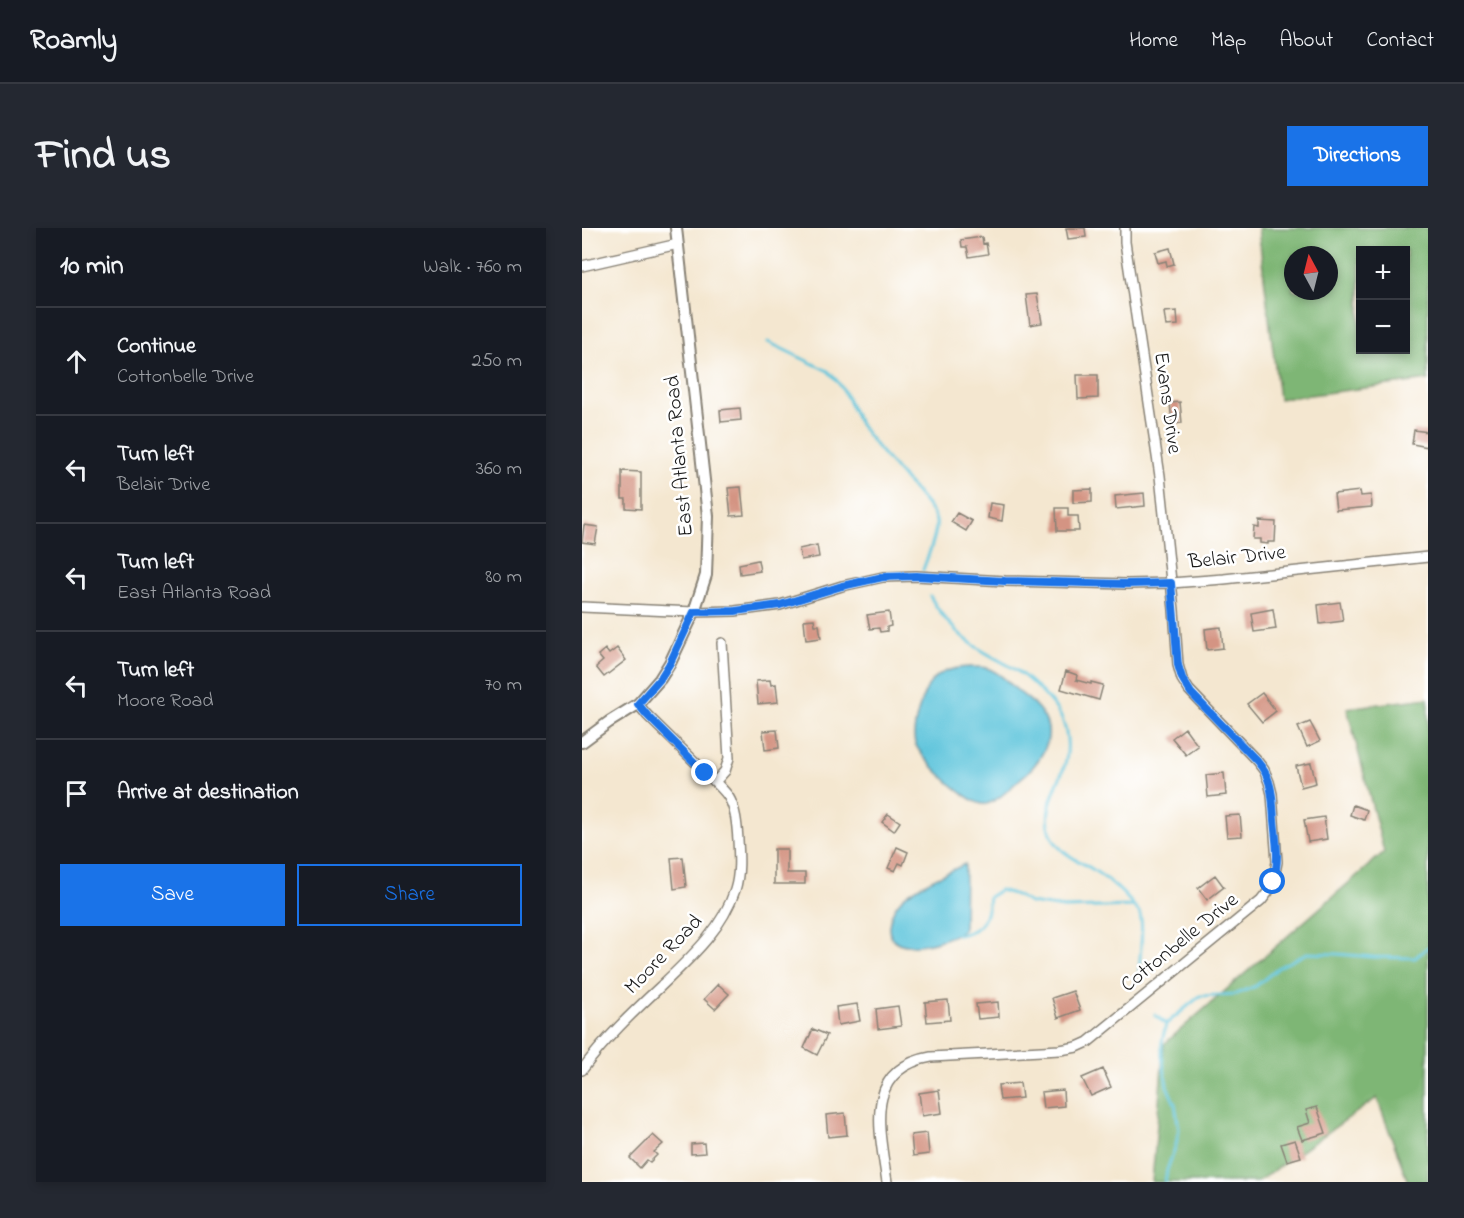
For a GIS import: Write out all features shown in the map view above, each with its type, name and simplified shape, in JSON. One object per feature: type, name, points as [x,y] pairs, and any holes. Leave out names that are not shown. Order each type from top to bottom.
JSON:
[{"type":"street","name":"East Atlanta Road","points":[[582,742],[638,704],[660,679],[694,612],[706,575],[708,516],[676,228]]},
{"type":"street","name":"Evans Drive","points":[[1125,228],[1125,242],[1160,476],[1171,583]]},
{"type":"street","points":[[582,266],[678,244]]},
{"type":"street","name":"Belair Drive","points":[[582,607],[694,612],[735,611],[780,605],[842,586],[883,577],[916,576],[1127,584],[1171,583],[1428,556]]},
{"type":"street","name":"Cottonbelle Drive","points":[[886,1182],[879,1106],[887,1083],[903,1068],[916,1060],[931,1057],[1060,1050],[1082,1045],[1094,1038],[1261,901],[1271,887],[1277,862],[1269,782],[1257,761],[1191,693],[1182,678],[1178,665],[1171,583]]},
{"type":"street","points":[[715,782],[724,771],[729,758],[722,643]]},
{"type":"street","name":"Moore Road","points":[[582,1070],[615,1030],[702,945],[719,924],[735,890],[738,875],[738,839],[733,806],[728,796],[638,704]]},
{"type":"green space","points":[[1258,228],[1428,228],[1428,380],[1279,399]]},
{"type":"green space","points":[[1428,698],[1428,1182],[1408,1182],[1377,1098],[1257,1182],[1152,1182],[1164,1044],[1384,852],[1347,708]]},
{"type":"water","points":[[972,667],[990,670],[1004,678],[1032,702],[1042,714],[1047,723],[1048,732],[1044,750],[1033,767],[1004,794],[986,804],[969,798],[935,770],[919,750],[914,737],[919,709],[930,684],[947,671]]},
{"type":"water","points":[[965,864],[963,930],[932,943],[908,945],[898,943],[891,936],[889,926],[891,916],[898,904],[905,896],[921,886]]},
{"type":"building","points":[[1066,228],[1085,228],[1086,237],[1068,239]]},
{"type":"building","points":[[982,237],[988,254],[969,257],[967,247],[962,247],[961,240]]},
{"type":"building","points":[[1170,248],[1174,264],[1167,266],[1166,261],[1158,263],[1155,252]]},
{"type":"building","points":[[1037,294],[1042,323],[1030,325],[1026,295]]},
{"type":"building","points":[[1177,311],[1178,325],[1166,326],[1164,312]]},
{"type":"building","points":[[1077,375],[1098,375],[1098,398],[1078,399]]},
{"type":"building","points":[[1180,402],[1182,423],[1172,424],[1170,403]]},
{"type":"building","points":[[740,408],[741,420],[721,422],[720,410]]},
{"type":"building","points":[[1414,430],[1428,432],[1428,447],[1412,444]]},
{"type":"building","points":[[622,471],[641,472],[641,509],[626,508],[626,499],[622,499]]},
{"type":"building","points":[[741,487],[744,515],[731,516],[728,488]]},
{"type":"building","points":[[1092,489],[1092,502],[1073,503],[1073,490]]},
{"type":"building","points":[[1360,491],[1361,496],[1371,495],[1372,507],[1336,510],[1334,494]]},
{"type":"building","points":[[1144,493],[1145,506],[1116,509],[1115,496]]},
{"type":"building","points":[[990,503],[1004,505],[1002,521],[988,518]]},
{"type":"building","points":[[1056,508],[1068,508],[1068,516],[1078,516],[1079,531],[1057,531]]},
{"type":"building","points":[[957,513],[972,521],[966,531],[951,522]]},
{"type":"building","points":[[1259,521],[1276,522],[1275,542],[1260,543],[1260,539],[1253,539],[1254,527],[1259,528]]},
{"type":"building","points":[[584,525],[598,527],[595,544],[582,542]]},
{"type":"building","points":[[817,545],[819,557],[801,560],[799,549]]},
{"type":"building","points":[[758,560],[760,571],[740,574],[739,564]]},
{"type":"building","points":[[1340,602],[1343,621],[1320,624],[1318,605]]},
{"type":"building","points":[[1273,609],[1276,629],[1254,632],[1251,613]]},
{"type":"building","points":[[889,612],[891,626],[887,627],[887,631],[880,632],[879,628],[870,629],[867,615]]},
{"type":"building","points":[[814,619],[815,625],[819,625],[821,638],[806,640],[804,620]]},
{"type":"building","points":[[1221,627],[1223,648],[1207,650],[1205,629]]},
{"type":"building","points":[[617,648],[626,660],[604,677],[596,667],[603,661],[598,655],[605,649],[609,654]]},
{"type":"building","points":[[1066,671],[1077,675],[1076,680],[1103,685],[1099,700],[1061,689]]},
{"type":"building","points":[[770,680],[771,685],[776,684],[778,702],[758,704],[756,681]]},
{"type":"building","points":[[1262,693],[1276,711],[1262,722],[1247,704]]},
{"type":"building","points":[[1310,722],[1320,741],[1307,747],[1298,727]]},
{"type":"building","points":[[1185,728],[1198,746],[1186,755],[1172,738]]},
{"type":"building","points":[[777,730],[779,748],[765,750],[763,731]]},
{"type":"building","points":[[1311,763],[1316,783],[1301,787],[1296,766]]},
{"type":"building","points":[[1224,773],[1226,795],[1208,797],[1206,775]]},
{"type":"building","points":[[1353,805],[1367,810],[1364,820],[1350,815]]},
{"type":"building","points":[[888,814],[900,822],[894,831],[882,822]]},
{"type":"building","points":[[1240,815],[1242,836],[1227,837],[1225,816]]},
{"type":"building","points":[[1324,817],[1327,839],[1308,842],[1304,820]]},
{"type":"building","points":[[897,847],[908,852],[903,865],[899,863],[895,871],[888,868]]},
{"type":"building","points":[[774,849],[787,849],[787,873],[805,873],[805,884],[774,884]]},
{"type":"building","points":[[683,857],[686,887],[674,889],[671,858]]},
{"type":"building","points":[[1215,875],[1224,887],[1207,900],[1198,888]]},
{"type":"building","points":[[718,984],[729,994],[715,1009],[704,999]]},
{"type":"building","points":[[1073,991],[1080,1010],[1058,1018],[1052,998]]},
{"type":"building","points":[[948,1000],[950,1020],[927,1022],[925,1002]]},
{"type":"building","points":[[998,1002],[999,1017],[978,1019],[976,1004]]},
{"type":"building","points":[[857,1004],[860,1021],[838,1025],[836,1007]]},
{"type":"building","points":[[898,1006],[901,1026],[878,1029],[876,1009]]},
{"type":"building","points":[[813,1029],[827,1035],[817,1055],[804,1048]]},
{"type":"building","points":[[1103,1069],[1111,1087],[1091,1096],[1082,1078]]},
{"type":"building","points":[[1020,1083],[1022,1098],[1000,1100],[998,1085]]},
{"type":"building","points":[[939,1090],[942,1113],[922,1116],[919,1093]]},
{"type":"building","points":[[1063,1090],[1064,1106],[1043,1108],[1041,1092]]},
{"type":"building","points":[[1317,1107],[1326,1133],[1302,1140],[1297,1127],[1310,1123],[1306,1110]]},
{"type":"building","points":[[845,1113],[847,1135],[828,1137],[826,1115]]},
{"type":"building","points":[[927,1133],[929,1154],[913,1156],[911,1135]]},
{"type":"building","points":[[653,1135],[663,1144],[654,1152],[657,1155],[650,1162],[647,1160],[640,1168],[630,1158]]},
{"type":"building","points":[[1295,1140],[1301,1157],[1287,1161],[1281,1144]]},
{"type":"building","points":[[704,1143],[705,1153],[691,1154],[691,1144]]},
{"type":"waterway","points":[[768,342],[828,371],[834,377],[867,435],[930,509],[935,517],[936,526],[923,570]]},
{"type":"waterway","points":[[930,596],[955,630],[979,649],[1025,677],[1044,694],[1059,713],[1067,737],[1067,754],[1049,807],[1050,831],[1061,849],[1114,885],[1139,912],[1142,933],[1139,975]]},
{"type":"waterway","points":[[957,934],[967,933],[979,927],[987,912],[989,897],[1000,890],[1030,903],[1064,908],[1134,906]]},
{"type":"waterway","points":[[1165,1182],[1179,1129],[1175,1104],[1167,1086],[1162,1056],[1166,1024],[1200,996],[1236,994],[1256,986],[1279,967],[1307,953],[1415,958],[1428,947]]},
{"type":"waterway","points":[[1155,1015],[1166,1024]]},
{"type":"route","points":[[705,773],[638,704],[660,679],[670,663],[694,612],[735,611],[780,605],[842,586],[883,577],[916,576],[1127,584],[1171,583],[1178,665],[1182,678],[1191,693],[1257,761],[1269,782],[1277,852],[1277,869],[1273,882]]}]
